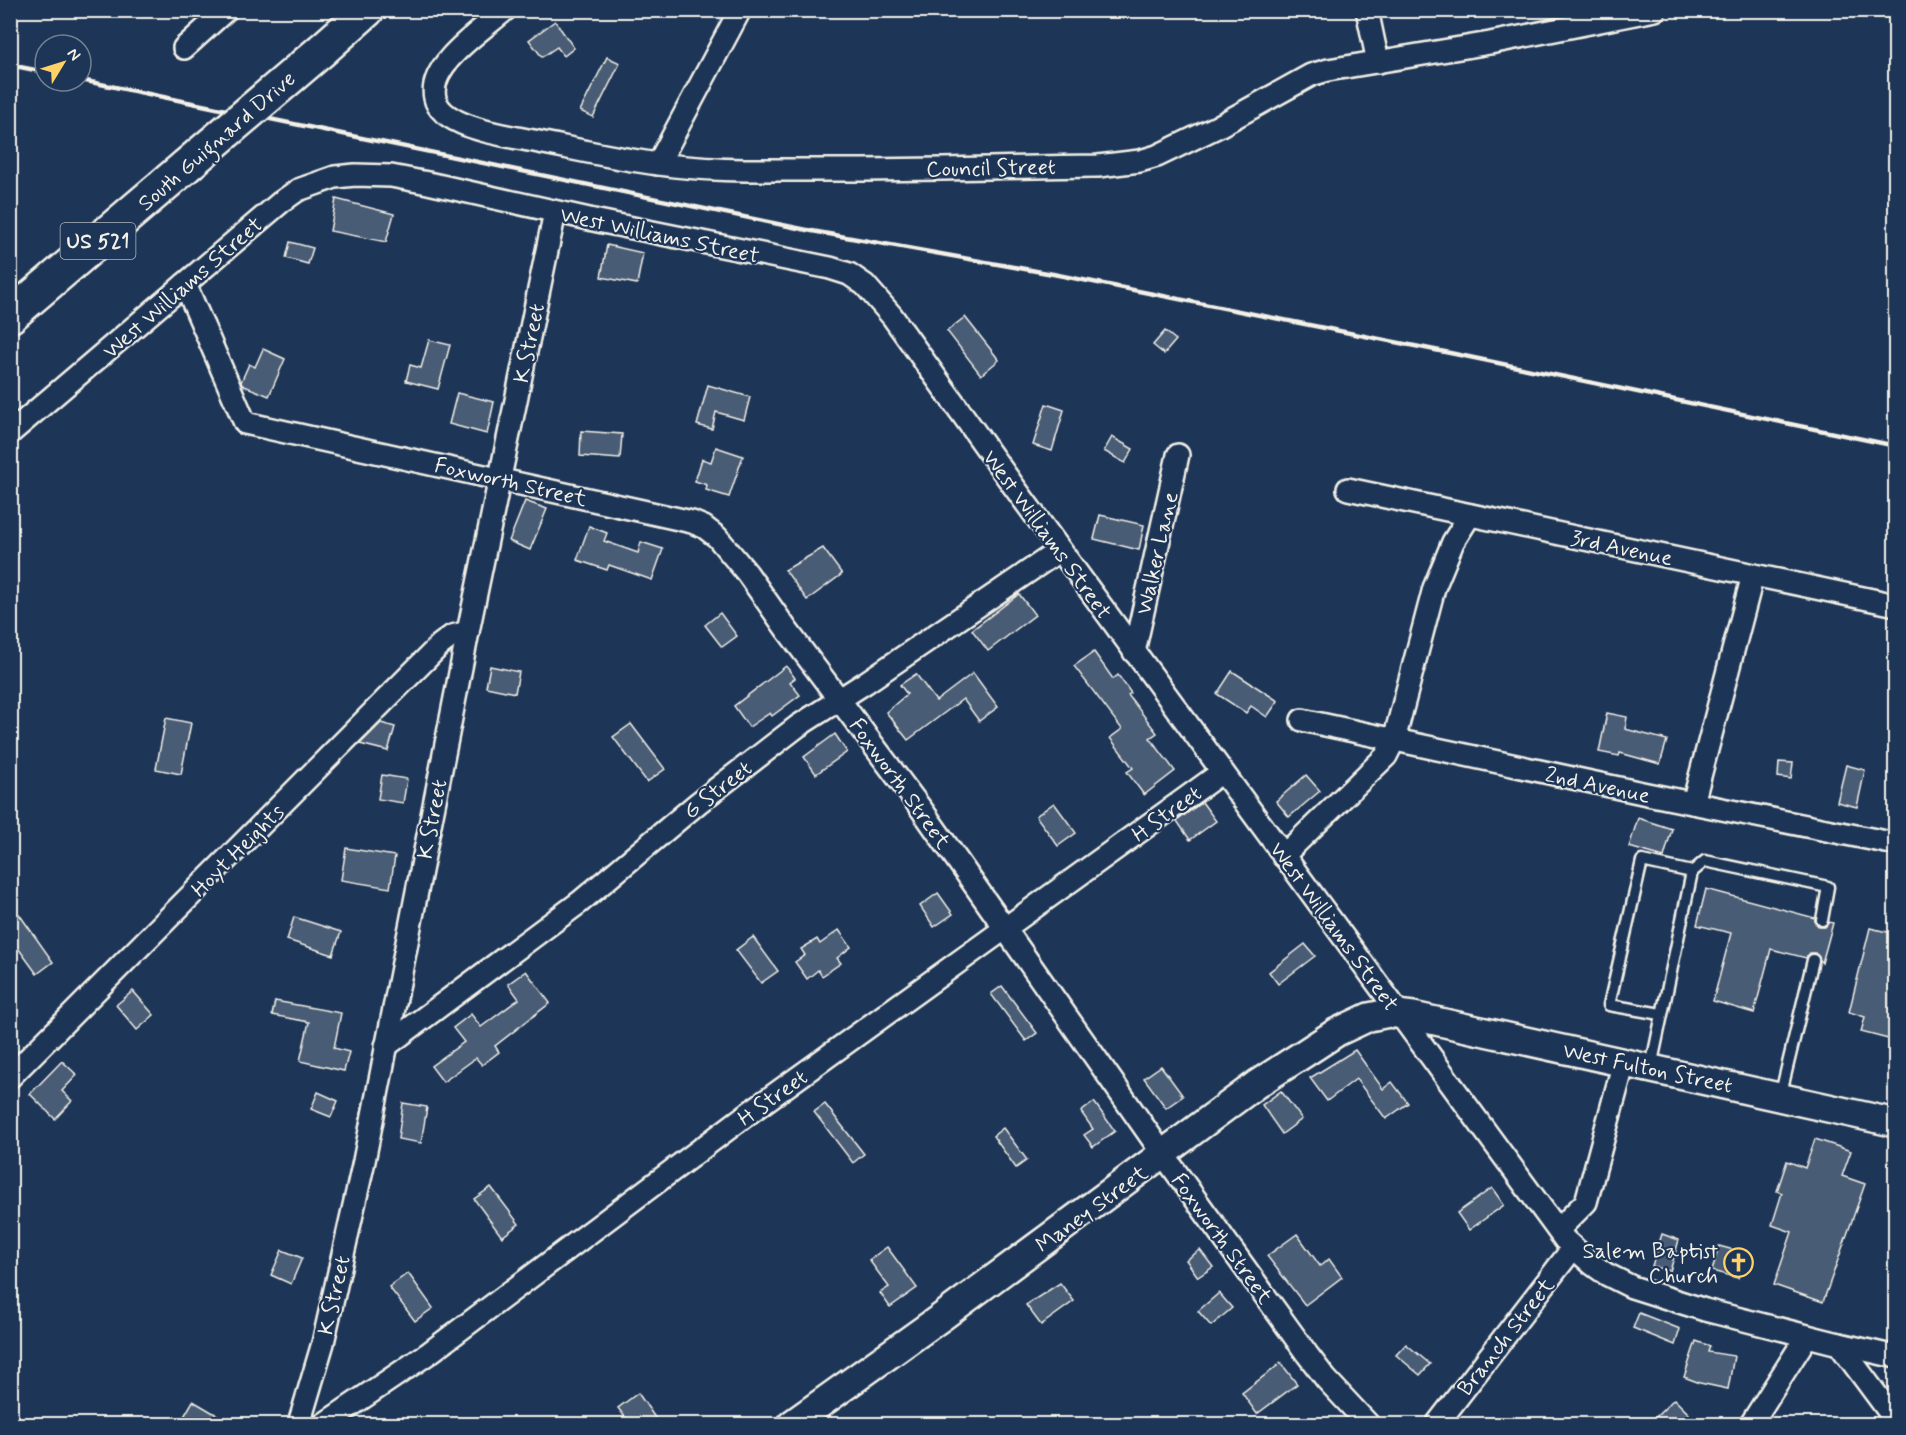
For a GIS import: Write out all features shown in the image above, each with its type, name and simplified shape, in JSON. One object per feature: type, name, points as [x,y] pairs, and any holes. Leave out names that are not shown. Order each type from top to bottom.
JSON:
[{"type":"highway","name":"South Guignard Drive","points":[[10,316],[367,10]]},
{"type":"street","points":[[184,48],[226,10]]},
{"type":"street","name":"Council Street","points":[[505,10],[462,47],[438,73],[434,82],[435,102],[449,118],[462,125],[503,135],[658,164],[719,170],[1098,166],[1140,161],[1175,148],[1217,128],[1311,75],[1328,70],[1490,44],[1654,11]]},
{"type":"street","points":[[658,164],[740,10]]},
{"type":"street","points":[[1367,10],[1378,62]]},
{"type":"street","name":"West Williams Street","points":[[10,433],[281,202],[298,190],[335,177],[391,176],[830,268],[849,274],[865,285],[892,316],[1059,550],[1573,1248],[1606,1274],[1632,1287],[1705,1310],[1896,1357]]},
{"type":"street","name":"K Street","points":[[299,1425],[325,1332],[364,1161],[468,632],[555,212]]},
{"type":"street","name":"Foxworth Street","points":[[185,284],[245,423],[692,522],[704,527],[717,537],[747,573],[922,810],[1163,1154],[1307,1354],[1326,1379],[1368,1425]]},
{"type":"street","name":"Walker Lane","points":[[1134,651],[1178,455]]},
{"type":"street","name":"3rd Avenue","points":[[1348,489],[1896,605]]},
{"type":"street","points":[[1283,856],[1386,756],[1394,740],[1434,588],[1453,542],[1470,515]]},
{"type":"street","name":"G Street","points":[[386,1046],[580,902],[698,803],[798,726],[1059,550]]},
{"type":"street","points":[[1694,803],[1753,575]]},
{"type":"street","name":"Hoyt Heights","points":[[10,1077],[440,645],[452,636],[468,632]]},
{"type":"street","name":"2nd Avenue","points":[[1302,720],[1896,844]]},
{"type":"street","name":"H Street","points":[[324,1425],[429,1353],[753,1110],[1222,772]]},
{"type":"street","name":"Maney Street","points":[[795,1424],[1257,1084],[1337,1032],[1370,1017],[1389,1013],[1400,1014]]},
{"type":"street","name":"West Fulton Street","points":[[1400,1014],[1651,1067],[1896,1123]]},
{"type":"street","points":[[1558,1230],[1586,1202],[1624,1062]]},
{"type":"street","name":"Branch Street","points":[[1437,1425],[1573,1248]]},
{"type":"street","points":[[1751,1425],[1807,1336]]},
{"type":"street","points":[[1839,1344],[1896,1421]]},
{"type":"lane","points":[[1661,1014],[1609,1005],[1642,861],[1692,872]]},
{"type":"lane","points":[[1651,1067],[1692,872],[1705,861],[1828,887],[1822,920]]},
{"type":"lane","points":[[1780,1097],[1813,960]]},
{"type":"building","points":[[555,21],[574,48],[564,56],[557,47],[542,57],[529,40]]},
{"type":"building","points":[[607,57],[620,63],[593,117],[580,111]]},
{"type":"building","points":[[336,199],[394,214],[386,242],[330,231]]},
{"type":"building","points":[[290,242],[313,248],[308,264],[286,258]]},
{"type":"building","points":[[607,245],[643,253],[637,284],[601,277]]},
{"type":"building","points":[[965,317],[999,360],[981,375],[947,331]]},
{"type":"building","points":[[1165,331],[1176,340],[1164,354],[1153,345]]},
{"type":"building","points":[[429,340],[450,345],[438,389],[406,381],[410,365],[421,368]]},
{"type":"building","points":[[263,349],[285,359],[269,396],[242,385],[241,382],[249,364],[255,367]]},
{"type":"building","points":[[708,385],[750,397],[744,420],[716,412],[712,429],[697,425]]},
{"type":"building","points":[[457,393],[494,402],[487,434],[449,424]]},
{"type":"building","points":[[1046,404],[1064,410],[1052,451],[1033,445]]},
{"type":"building","points":[[581,431],[622,434],[620,459],[580,456]]},
{"type":"building","points":[[1112,437],[1133,449],[1125,463],[1104,451]]},
{"type":"building","points":[[716,447],[743,456],[729,497],[706,490],[707,485],[695,481],[702,459],[711,462]]},
{"type":"building","points":[[525,501],[547,509],[530,550],[509,541]]},
{"type":"building","points":[[1100,515],[1144,525],[1139,550],[1094,539]]},
{"type":"building","points":[[589,526],[607,533],[604,541],[638,553],[641,542],[663,549],[652,580],[609,565],[607,570],[577,560]]},
{"type":"building","points":[[823,548],[842,574],[807,600],[785,570]]},
{"type":"building","points":[[1019,594],[1035,615],[988,651],[972,630]]},
{"type":"building","points":[[720,613],[737,636],[722,647],[705,625]]},
{"type":"building","points":[[1094,652],[1113,679],[1118,675],[1131,693],[1128,695],[1157,733],[1150,738],[1175,771],[1144,795],[1127,772],[1133,768],[1110,738],[1122,729],[1074,666]]},
{"type":"building","points":[[490,666],[519,672],[515,693],[486,687]]},
{"type":"building","points":[[786,666],[795,678],[790,682],[800,695],[772,716],[770,713],[749,727],[734,706]]},
{"type":"building","points":[[1232,671],[1278,701],[1267,717],[1251,706],[1246,713],[1217,694]]},
{"type":"building","points":[[973,673],[998,707],[979,721],[963,699],[908,740],[886,712],[907,694],[900,685],[916,674],[936,701]]},
{"type":"building","points":[[1607,713],[1627,717],[1625,729],[1667,740],[1660,764],[1620,753],[1619,756],[1599,752]]},
{"type":"building","points":[[166,718],[191,723],[181,774],[156,769]]},
{"type":"building","points":[[381,723],[395,727],[388,751],[360,744]]},
{"type":"building","points":[[631,724],[665,769],[647,782],[613,737]]},
{"type":"building","points":[[835,734],[847,752],[816,774],[804,757]]},
{"type":"building","points":[[1779,762],[1793,763],[1791,779],[1778,777]]},
{"type":"building","points":[[1846,765],[1865,770],[1857,807],[1837,802]]},
{"type":"building","points":[[382,775],[407,779],[403,803],[378,799]]},
{"type":"building","points":[[1306,775],[1320,791],[1289,817],[1276,801]]},
{"type":"building","points":[[1202,802],[1216,821],[1190,840],[1177,821]]},
{"type":"building","points":[[1054,803],[1076,833],[1058,846],[1036,816]]},
{"type":"building","points":[[1638,818],[1672,829],[1664,857],[1629,847]]},
{"type":"building","points":[[346,848],[395,856],[390,888],[341,880]]},
{"type":"building","points":[[1706,889],[1815,918],[1815,923],[1820,927],[1825,927],[1829,922],[1833,923],[1822,963],[1815,953],[1810,953],[1806,958],[1771,949],[1754,1013],[1713,1001],[1731,933],[1697,925]]},
{"type":"building","points":[[938,893],[953,914],[934,927],[920,906]]},
{"type":"building","points":[[19,914],[53,962],[37,974],[10,937],[10,920]]},
{"type":"building","points":[[294,917],[341,932],[333,955],[287,940]]},
{"type":"building","points":[[1870,928],[1896,934],[1896,1041],[1861,1032],[1865,1017],[1849,1012]]},
{"type":"building","points":[[839,930],[851,947],[837,958],[841,963],[822,976],[818,970],[807,979],[795,962],[805,955],[801,949],[817,939],[820,944]]},
{"type":"building","points":[[753,937],[778,971],[761,983],[736,950]]},
{"type":"building","points":[[1305,944],[1315,956],[1278,984],[1269,972]]},
{"type":"building","points":[[526,971],[550,1003],[495,1046],[499,1052],[482,1065],[476,1058],[443,1082],[431,1066],[464,1042],[453,1028],[471,1014],[481,1027],[519,999],[508,984]]},
{"type":"building","points":[[1002,986],[1037,1033],[1026,1041],[991,994]]},
{"type":"building","points":[[133,991],[154,1015],[137,1030],[116,1005]]},
{"type":"building","points":[[275,1001],[341,1013],[334,1048],[349,1052],[344,1071],[300,1061],[309,1022],[272,1015]]},
{"type":"building","points":[[1355,1050],[1383,1089],[1392,1082],[1408,1103],[1386,1119],[1356,1079],[1327,1101],[1310,1078]]},
{"type":"building","points":[[62,1061],[77,1075],[62,1091],[72,1101],[55,1119],[30,1094]]},
{"type":"building","points":[[1161,1066],[1183,1096],[1166,1108],[1144,1078]]},
{"type":"building","points":[[1281,1091],[1302,1119],[1282,1134],[1262,1105]]},
{"type":"building","points":[[318,1092],[338,1101],[331,1117],[311,1109]]},
{"type":"building","points":[[1094,1102],[1115,1131],[1093,1147],[1084,1135],[1093,1129],[1081,1112]]},
{"type":"building","points":[[403,1103],[427,1107],[421,1143],[398,1139]]},
{"type":"building","points":[[825,1104],[864,1154],[853,1163],[814,1112]]},
{"type":"building","points":[[1003,1128],[1027,1160],[1016,1168],[993,1136]]},
{"type":"building","points":[[1815,1139],[1851,1151],[1842,1176],[1865,1184],[1823,1302],[1774,1285],[1792,1232],[1772,1225],[1782,1193],[1777,1191],[1787,1161],[1805,1168]]},
{"type":"building","points":[[491,1187],[519,1224],[502,1237],[474,1199]]},
{"type":"building","points":[[1492,1188],[1504,1205],[1469,1230],[1457,1213]]},
{"type":"building","points":[[1297,1234],[1320,1266],[1329,1259],[1342,1277],[1305,1305],[1267,1256]]},
{"type":"building","points":[[1662,1234],[1679,1240],[1670,1271],[1652,1266]]},
{"type":"building","points":[[1719,1246],[1745,1253],[1738,1278],[1712,1271]]},
{"type":"building","points":[[887,1247],[917,1288],[890,1307],[880,1293],[889,1287],[869,1260]]},
{"type":"building","points":[[282,1250],[302,1258],[291,1284],[271,1275]]},
{"type":"building","points":[[1200,1250],[1213,1267],[1198,1277],[1186,1260]]},
{"type":"building","points":[[408,1273],[433,1308],[415,1321],[389,1287]]},
{"type":"building","points":[[1060,1283],[1074,1301],[1041,1325],[1026,1305]]},
{"type":"building","points":[[1219,1293],[1232,1308],[1211,1326],[1198,1311]]},
{"type":"building","points":[[1639,1313],[1680,1329],[1675,1345],[1633,1328]]},
{"type":"building","points":[[1696,1341],[1710,1346],[1708,1352],[1734,1356],[1728,1389],[1684,1377]]},
{"type":"building","points":[[1406,1344],[1430,1364],[1420,1375],[1396,1355]]},
{"type":"building","points":[[1281,1363],[1297,1384],[1257,1414],[1242,1393]]},
{"type":"building","points":[[638,1393],[660,1425],[631,1425],[618,1408]]},
{"type":"building","points":[[1674,1399],[1689,1414],[1678,1425],[1648,1425]]},
{"type":"building","points":[[193,1401],[234,1425],[179,1425]]},
{"type":"railway","points":[[10,65],[33,70]]},
{"type":"railway","points":[[93,82],[812,231],[1053,274],[1450,353],[1896,446]]},
{"type":"place","name":"Salem Baptist Church","points":[[1739,1263]]}]
